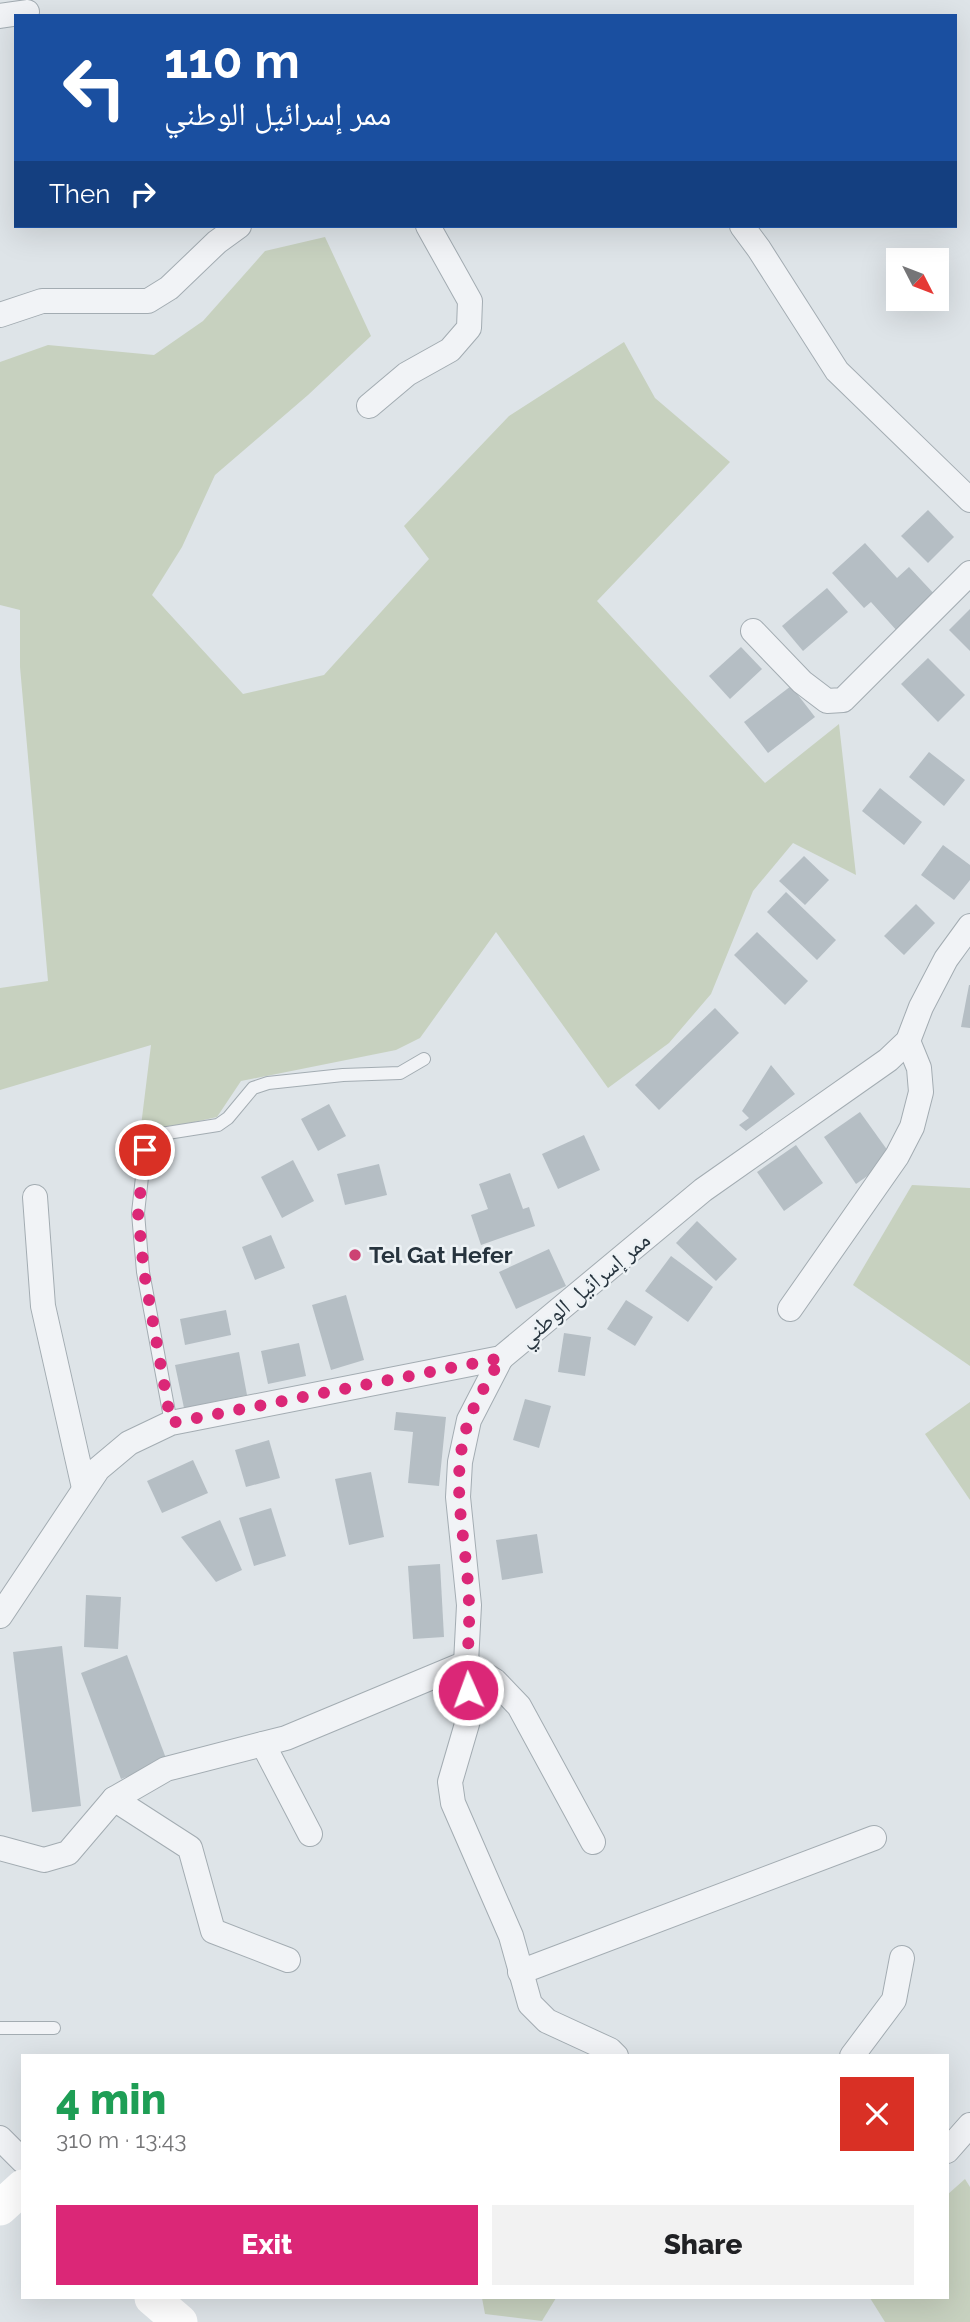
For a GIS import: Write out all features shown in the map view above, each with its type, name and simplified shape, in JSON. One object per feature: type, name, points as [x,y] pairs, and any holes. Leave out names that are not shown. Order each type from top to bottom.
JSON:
[{"type":"street","points":[[0,16],[27,12]]},
{"type":"street","points":[[0,316],[42,301],[148,302],[169,288],[217,242],[236,228]]},
{"type":"street","points":[[369,405],[407,374],[450,350],[469,328],[470,301],[429,228]]},
{"type":"street","points":[[743,228],[759,249],[837,371],[970,500]]},
{"type":"street","points":[[753,631],[802,682],[827,701],[843,701],[970,573]]},
{"type":"street","name":"ممر إسرائيل الوطني","points":[[0,1616],[97,1469],[129,1443],[171,1423],[501,1358],[703,1190],[888,1060],[908,1041],[921,1007],[946,959],[970,926]]},
{"type":"street","points":[[790,1309],[897,1156],[912,1127],[921,1092],[919,1068],[908,1041]]},
{"type":"street","points":[[35,1197],[43,1306],[84,1488]]},
{"type":"street","points":[[501,1358],[469,1420],[460,1462],[458,1497],[469,1605],[466,1663],[470,1717],[450,1782],[453,1803],[511,1936],[530,2004],[547,2021],[614,2054]]},
{"type":"street","points":[[0,1848],[44,1860],[68,1853],[114,1799],[166,1769],[286,1738],[466,1663]]},
{"type":"street","points":[[466,1663],[495,1681],[519,1706],[593,1842]]},
{"type":"street","points":[[263,1744],[310,1834]]},
{"type":"street","points":[[114,1799],[190,1848],[213,1931],[288,1960]]},
{"type":"street","points":[[520,1972],[874,1838]]},
{"type":"street","points":[[854,2054],[894,2000],[902,1958]]},
{"type":"street","points":[[949,2149],[970,2125]]},
{"type":"street","points":[[0,2138],[21,2159]]},
{"type":"street","points":[[0,2208],[21,2189]]},
{"type":"street","points":[[153,2299],[180,2322]]},
{"type":"lane","points":[[171,1423],[144,1272],[138,1213],[145,1150],[149,1141],[161,1134],[218,1125],[228,1118],[253,1088],[268,1083],[343,1075],[400,1073],[424,1059]]},
{"type":"lane","points":[[0,2028],[54,2028]]},
{"type":"green space","points":[[325,237],[371,336],[308,395],[215,475],[182,547],[152,595],[243,694],[324,675],[429,559],[404,526],[509,416],[624,342],[655,398],[730,462],[597,601],[765,783],[839,724],[856,875],[793,843],[753,891],[711,994],[669,1043],[608,1088],[496,932],[420,1038],[396,1050],[241,1081],[217,1117],[140,1134],[151,1045],[0,1090],[0,988],[48,981],[20,667],[20,610],[0,605],[0,362],[48,345],[154,355],[203,321],[265,251]]},
{"type":"green space","points":[[912,1185],[970,1188],[970,1366],[853,1285]]},
{"type":"green space","points":[[970,1402],[970,1500],[925,1434]]},
{"type":"green space","points":[[965,2179],[970,2187],[970,2322],[885,2322],[871,2299],[949,2299],[949,2193]]},
{"type":"green space","points":[[482,2299],[555,2299],[542,2321],[485,2314]]},
{"type":"building","points":[[928,510],[954,537],[928,563],[901,536]]},
{"type":"building","points":[[865,543],[897,578],[909,567],[937,597],[898,632],[871,602],[864,608],[832,573]]},
{"type":"building","points":[[827,588],[848,612],[803,651],[782,626]]},
{"type":"building","points":[[970,609],[970,651],[949,630]]},
{"type":"building","points":[[741,647],[762,669],[730,699],[709,676]]},
{"type":"building","points":[[928,658],[965,695],[938,722],[901,684]]},
{"type":"building","points":[[791,686],[815,717],[768,753],[744,722]]},
{"type":"building","points":[[929,752],[965,780],[944,806],[909,777]]},
{"type":"building","points":[[880,788],[922,822],[904,845],[862,811]]},
{"type":"building","points":[[943,845],[970,865],[970,880],[954,900],[921,875]]},
{"type":"building","points":[[804,856],[829,880],[805,905],[779,881]]},
{"type":"building","points":[[786,892],[836,940],[817,960],[767,912]]},
{"type":"building","points":[[916,904],[935,923],[904,955],[884,936]]},
{"type":"building","points":[[757,932],[808,981],[785,1005],[734,955]]},
{"type":"building","points":[[970,985],[970,1028],[961,1027]]},
{"type":"building","points":[[715,1008],[739,1033],[659,1110],[635,1085]]},
{"type":"building","points":[[771,1065],[795,1094],[746,1131],[739,1125],[749,1118],[742,1111]]},
{"type":"building","points":[[329,1104],[346,1136],[318,1151],[301,1119]]},
{"type":"building","points":[[860,1112],[893,1158],[856,1184],[824,1137]]},
{"type":"building","points":[[584,1135],[600,1170],[558,1189],[542,1154]]},
{"type":"building","points":[[796,1145],[823,1183],[784,1211],[757,1172]]},
{"type":"building","points":[[293,1160],[314,1201],[282,1218],[261,1177]]},
{"type":"building","points":[[379,1164],[387,1195],[345,1205],[337,1174]]},
{"type":"building","points":[[510,1173],[523,1209],[529,1207],[535,1226],[481,1245],[471,1215],[488,1209],[479,1184]]},
{"type":"building","points":[[697,1221],[737,1259],[716,1281],[676,1243]]},
{"type":"building","points":[[271,1235],[285,1268],[255,1280],[242,1247]]},
{"type":"building","points":[[549,1249],[566,1286],[516,1309],[499,1272]]},
{"type":"building","points":[[671,1256],[713,1287],[688,1322],[645,1291]]},
{"type":"building","points":[[346,1295],[364,1360],[331,1370],[312,1305]]},
{"type":"building","points":[[626,1300],[653,1317],[635,1346],[607,1329]]},
{"type":"building","points":[[226,1310],[231,1335],[185,1345],[180,1319]]},
{"type":"building","points":[[564,1333],[591,1337],[585,1376],[558,1372]]},
{"type":"building","points":[[299,1343],[306,1376],[268,1384],[261,1351]]},
{"type":"building","points":[[239,1352],[247,1395],[184,1408],[175,1365]]},
{"type":"building","points":[[525,1399],[551,1406],[539,1448],[513,1440]]},
{"type":"building","points":[[396,1412],[446,1417],[439,1486],[408,1483],[413,1432],[394,1430]]},
{"type":"building","points":[[269,1440],[280,1478],[246,1487],[235,1450]]},
{"type":"building","points":[[193,1460],[208,1493],[162,1513],[147,1481]]},
{"type":"building","points":[[371,1472],[384,1537],[349,1545],[335,1479]]},
{"type":"building","points":[[271,1508],[286,1556],[254,1566],[239,1518]]},
{"type":"building","points":[[220,1520],[242,1570],[216,1582],[181,1537]]},
{"type":"building","points":[[537,1534],[543,1573],[502,1580],[496,1540]]},
{"type":"building","points":[[440,1564],[444,1637],[413,1639],[408,1566]]},
{"type":"building","points":[[86,1595],[121,1597],[118,1649],[84,1647]]},
{"type":"building","points":[[62,1646],[81,1806],[32,1812],[13,1652]]},
{"type":"building","points":[[127,1655],[167,1761],[121,1779],[81,1673]]},
{"type":"place","name":"Tel Gat Hefer","points":[[355,1255]]},
{"type":"route","points":[[145,1150],[138,1213],[144,1272],[171,1423],[501,1358],[469,1420],[460,1462],[458,1497],[469,1605],[466,1663],[468,1690]]}]
